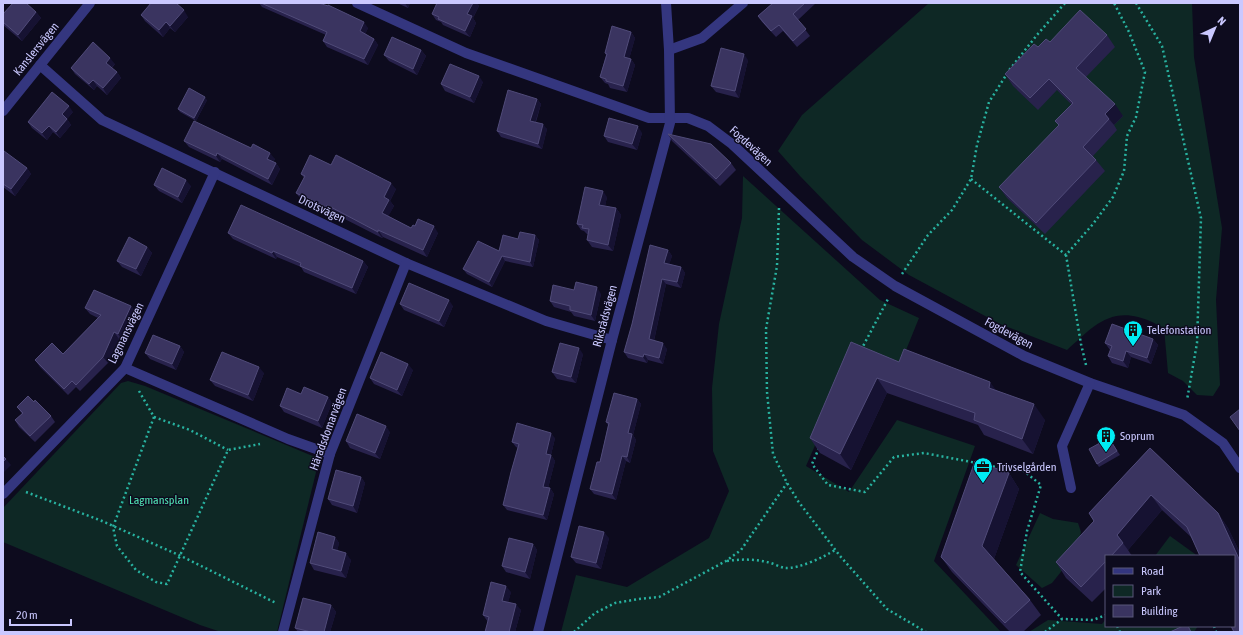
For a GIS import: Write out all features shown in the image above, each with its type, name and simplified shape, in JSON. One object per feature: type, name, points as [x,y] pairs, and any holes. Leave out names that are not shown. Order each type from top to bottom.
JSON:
[{"type":"street","name":"Kanslersvägen","points":[[3,111],[90,3]]},
{"type":"street","name":"Fogdevägen","points":[[357,3],[466,53],[649,118],[688,118],[708,126],[732,144],[853,257],[895,286],[1024,356],[1090,383],[1184,415],[1223,443],[1240,468]]},
{"type":"street","name":"Riksrådsvägen","points":[[538,632],[612,340],[670,123],[669,50],[666,3]]},
{"type":"street","points":[[669,50],[702,38],[743,3]]},
{"type":"street","name":"Drotsvägen","points":[[40,65],[102,120],[406,263],[546,321],[612,340]]},
{"type":"street","name":"Lagmansvägen","points":[[3,494],[125,368],[215,172]]},
{"type":"street","name":"Häradsdomarvägen","points":[[283,632],[330,454],[406,263]]},
{"type":"street","points":[[125,368],[288,439],[330,454]]},
{"type":"street","points":[[1071,488],[1062,446],[1090,383]]},
{"type":"path","points":[[860,351],[895,286],[928,235],[952,210],[971,179],[988,102],[1010,69],[1065,3]]},
{"type":"path","points":[[1066,255],[1093,224],[1113,196],[1124,171],[1127,136],[1136,117],[1145,72],[1129,32],[1114,3]]},
{"type":"path","points":[[1136,3],[1162,46],[1201,218],[1197,343],[1184,415]]},
{"type":"path","points":[[971,179],[1066,255],[1081,344],[1090,383]]},
{"type":"path","points":[[785,195],[779,206],[777,266],[766,328],[767,392],[773,454],[787,483],[798,501],[836,550],[887,609],[926,632]]},
{"type":"path","points":[[125,368],[154,417],[190,430],[228,450],[288,439]]},
{"type":"path","points":[[154,417],[113,527],[117,546],[136,570],[156,582],[167,584],[228,450]]},
{"type":"path","points":[[821,443],[812,464],[828,485],[865,492],[894,457],[924,453],[1024,471],[1041,485],[1027,531],[1020,572],[1062,619]]},
{"type":"path","points":[[984,472],[986,465]]},
{"type":"path","points":[[574,632],[595,613],[615,603],[659,597],[726,561],[741,550],[787,483]]},
{"type":"path","points":[[11,487],[113,527],[181,556],[289,610]]},
{"type":"path","points":[[726,561],[744,559],[767,562],[786,568],[820,559],[836,550]]},
{"type":"path","points":[[1045,632],[1062,619],[1093,620],[1105,615]]},
{"type":"green space","points":[[929,3],[1192,3],[1194,57],[1222,228],[1216,300],[1220,385],[1213,396],[1197,395],[1183,381],[1168,373],[1164,328],[1148,320],[1127,315],[1107,319],[1091,329],[1067,350],[1000,324],[909,275],[862,240],[778,151],[802,115]]},
{"type":"green space","points":[[743,176],[880,300],[919,318],[900,365],[857,350],[806,466],[849,492],[897,420],[975,446],[934,561],[1001,632],[561,632],[576,575],[627,587],[709,538],[729,491],[713,451],[712,388],[719,324],[742,218]]},
{"type":"green space","name":"Lagmansplan","points":[[128,381],[145,386],[315,457],[318,464],[277,632],[221,632],[200,625],[3,542],[3,508],[121,383]]},
{"type":"green space","points":[[1040,513],[1053,519],[1078,523],[1081,532],[1077,548],[1064,568],[1052,583],[1042,588],[1016,565]]},
{"type":"green space","points":[[1170,536],[1196,555],[1156,555]]},
{"type":"green space","points":[[1048,620],[1102,624],[1105,620],[1105,627],[1197,627],[1194,632],[1029,632]]},
{"type":"building","points":[[13,3],[26,3],[36,12],[18,35],[3,22],[3,14]]},
{"type":"building","points":[[151,3],[176,3],[184,10],[170,26],[166,22],[159,30],[141,15]]},
{"type":"building","points":[[261,3],[319,3],[328,5],[364,22],[360,31],[374,39],[364,59],[323,41],[327,32]]},
{"type":"building","points":[[437,3],[473,3],[467,14],[472,16],[465,31],[438,19],[439,17],[432,14]]},
{"type":"building","points":[[773,3],[805,3],[793,14],[806,29],[793,41],[779,25],[771,31],[758,16]]},
{"type":"building","points":[[1080,10],[1107,35],[1076,68],[1115,104],[1105,114],[1109,119],[1083,147],[1096,160],[1036,223],[999,187],[1059,125],[1055,121],[1073,103],[1049,79],[1030,98],[1005,74],[1034,44],[1038,47],[1046,39],[1050,42]]},
{"type":"building","points":[[612,26],[631,32],[624,57],[631,59],[623,86],[606,81],[606,79],[600,77],[607,54],[605,53]]},
{"type":"building","points":[[392,37],[421,50],[413,69],[384,55]]},
{"type":"building","points":[[93,42],[110,58],[106,63],[117,72],[103,88],[93,80],[89,84],[71,68]]},
{"type":"building","points":[[721,48],[744,54],[735,91],[711,86]]},
{"type":"building","points":[[450,64],[479,76],[470,97],[441,84]]},
{"type":"building","points":[[189,88],[205,97],[194,118],[178,109]]},
{"type":"building","points":[[508,90],[537,99],[530,121],[543,124],[538,144],[497,131]]},
{"type":"building","points":[[52,92],[69,106],[62,114],[67,119],[56,132],[49,126],[42,133],[28,122]]},
{"type":"building","points":[[609,118],[638,126],[632,144],[604,136]]},
{"type":"building","points":[[194,121],[251,148],[253,144],[270,153],[267,159],[276,163],[268,179],[217,153],[216,156],[184,141]]},
{"type":"building","points":[[668,134],[711,144],[731,163],[716,179]]},
{"type":"building","points":[[4,151],[27,168],[11,189],[3,184]]},
{"type":"building","points":[[310,155],[331,165],[336,155],[391,183],[384,197],[389,200],[382,213],[411,228],[413,225],[415,226],[418,219],[434,226],[423,250],[378,230],[378,232],[327,205],[326,207],[296,193],[305,176],[301,174]]},
{"type":"building","points":[[162,168],[186,180],[178,197],[154,185]]},
{"type":"building","points":[[585,187],[603,191],[599,205],[616,208],[608,245],[587,240],[589,229],[582,228],[583,225],[577,224]]},
{"type":"building","points":[[241,205],[363,261],[352,288],[300,266],[301,263],[273,251],[272,253],[228,233]]},
{"type":"building","points":[[520,232],[535,235],[530,262],[502,256],[489,282],[463,269],[478,241],[499,251],[503,235],[518,239]]},
{"type":"building","points":[[129,237],[147,247],[136,269],[117,261]]},
{"type":"building","points":[[650,245],[668,250],[664,263],[681,267],[677,282],[662,279],[649,339],[663,343],[659,358],[644,354],[643,357],[624,352]]},
{"type":"building","points":[[576,282],[597,287],[591,315],[570,310],[570,306],[550,301],[553,285],[574,290]]},
{"type":"building","points":[[409,283],[449,300],[439,321],[400,304]]},
{"type":"building","points":[[94,290],[131,306],[118,334],[114,332],[103,357],[76,385],[72,381],[64,389],[35,360],[52,343],[63,354],[101,315],[85,308]]},
{"type":"building","name":"Telefonstation","points":[[1112,324],[1153,339],[1147,358],[1126,351],[1123,361],[1108,356],[1112,346],[1105,343]]},
{"type":"building","points":[[153,335],[180,346],[172,364],[145,353]]},
{"type":"building","points":[[851,342],[899,362],[904,349],[990,382],[989,388],[1034,404],[1022,439],[974,420],[975,413],[877,378],[840,454],[810,438]]},
{"type":"building","points":[[560,343],[579,348],[571,377],[552,372]]},
{"type":"building","points":[[222,352],[259,367],[248,395],[210,380]]},
{"type":"building","points":[[381,352],[408,364],[397,390],[370,378]]},
{"type":"building","points":[[304,387],[328,397],[318,421],[280,406],[287,388],[301,394]]},
{"type":"building","points":[[614,393],[637,399],[628,433],[632,434],[627,457],[622,456],[612,494],[590,489],[597,462],[600,462],[609,423],[606,422]]},
{"type":"building","points":[[28,396],[34,402],[35,400],[51,416],[30,436],[15,420],[23,413],[17,407]]},
{"type":"building","points":[[1240,409],[1240,431],[1230,417]]},
{"type":"building","points":[[357,414],[386,426],[375,453],[346,441]]},
{"type":"building","points":[[517,423],[551,433],[546,454],[551,455],[543,487],[550,488],[543,515],[503,505],[519,444],[512,442]]},
{"type":"building","name":"Soprum","points":[[1109,438],[1117,451],[1097,464],[1089,449]]},
{"type":"building","points":[[1150,448],[1218,513],[1240,561],[1240,632],[1234,632],[1232,627],[1235,627],[1235,555],[1200,555],[1187,527],[1151,495],[1117,535],[1123,543],[1112,555],[1105,555],[1105,562],[1081,587],[1056,562],[1094,521],[1089,513]]},
{"type":"building","points":[[975,461],[1009,473],[982,546],[1030,600],[1005,623],[941,557]]},
{"type":"building","points":[[336,470],[361,477],[353,506],[328,499]]},
{"type":"building","points":[[579,526],[604,532],[596,563],[571,557]]},
{"type":"building","points":[[318,532],[335,537],[332,549],[346,553],[341,571],[310,563]]},
{"type":"building","points":[[509,538],[533,544],[525,572],[502,566]]},
{"type":"building","points":[[491,582],[506,586],[502,601],[516,604],[509,632],[485,632],[489,617],[483,615]]},
{"type":"building","points":[[303,598],[331,605],[324,632],[311,632],[295,628]]},
{"type":"building","points":[[1181,627],[1188,627],[1191,632],[1170,632]]},
{"type":"place","name":"Telefonstation","points":[[1133,347]]},
{"type":"place","name":"Soprum","points":[[1106,453]]},
{"type":"place","name":"Trivselgården","points":[[983,484]]}]
